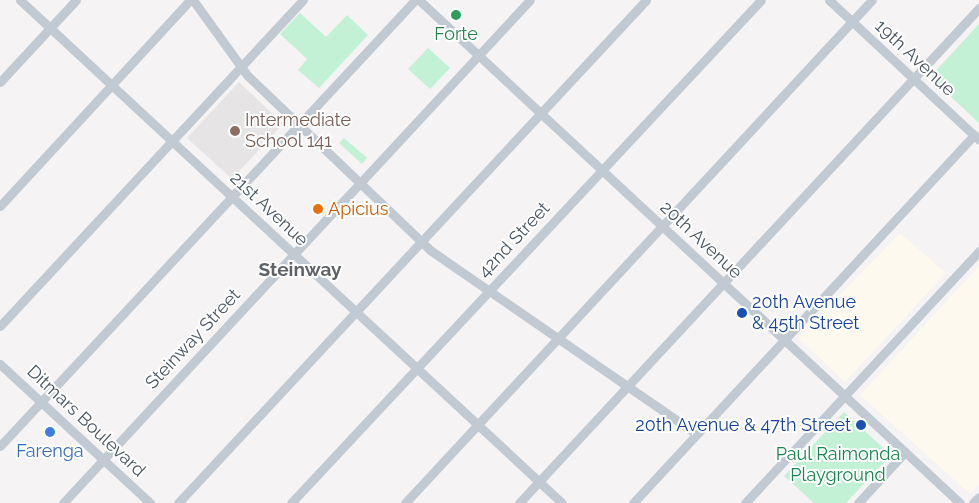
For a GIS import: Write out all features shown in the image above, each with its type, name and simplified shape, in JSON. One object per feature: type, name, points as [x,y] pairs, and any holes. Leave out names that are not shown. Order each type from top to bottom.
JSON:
[{"type":"street","name":"21st Avenue","points":[[20,0],[562,503]]},
{"type":"street","points":[[0,82],[76,0]]},
{"type":"street","points":[[0,206],[192,0],[241,66],[298,126],[421,242],[488,292],[697,434]]},
{"type":"street","points":[[0,326],[303,0]]},
{"type":"street","points":[[0,446],[415,0]]},
{"type":"street","name":"20th Avenue","points":[[419,0],[960,503]]},
{"type":"street","name":"Steinway Street","points":[[63,503],[530,0]]},
{"type":"street","points":[[178,503],[646,0]]},
{"type":"street","name":"42nd Street","points":[[291,503],[761,0]]},
{"type":"street","name":"19th Avenue","points":[[829,0],[976,137]]},
{"type":"street","points":[[405,503],[872,0]]},
{"type":"street","points":[[519,503],[979,8]]},
{"type":"street","points":[[633,503],[784,339],[976,137]]},
{"type":"street","points":[[745,503],[979,251]]},
{"type":"street","name":"Ditmars Boulevard","points":[[0,364],[150,503]]},
{"type":"street","points":[[858,503],[905,452]]},
{"type":"street","points":[[973,503],[979,497]]},
{"type":"shaded area","name":"Intermediate School 141","points":[[239,82],[283,124],[232,179],[187,138]]},
{"type":"shaded area","points":[[900,233],[946,273],[845,382],[798,338]]},
{"type":"shaded area","points":[[979,266],[979,484],[970,494],[860,395]]},
{"type":"green space","points":[[300,13],[326,37],[347,15],[368,35],[319,88],[298,70],[307,59],[280,34]]},
{"type":"green space","points":[[979,24],[979,123],[932,79],[932,75]]},
{"type":"green space","points":[[428,48],[450,68],[430,89],[408,69]]},
{"type":"green space","points":[[344,138],[367,158],[362,164],[339,143]]},
{"type":"green space","name":"Paul Raimonda Playground","points":[[844,412],[891,455],[846,503],[814,503],[784,476]]},
{"type":"place","name":"Forte","points":[[456,15]]},
{"type":"place","name":"Intermediate School 141","points":[[235,131]]},
{"type":"place","name":"Apicius","points":[[318,209]]},
{"type":"place","name":"20th Avenue & 45th Street","points":[[742,313]]},
{"type":"place","name":"20th Avenue & 47th Street","points":[[861,425]]},
{"type":"place","name":"Farenga","points":[[50,432]]},
{"type":"district","name":"Steinway","points":[[300,270]]}]
